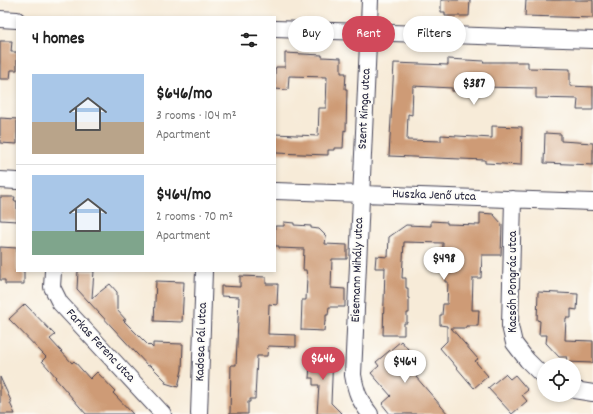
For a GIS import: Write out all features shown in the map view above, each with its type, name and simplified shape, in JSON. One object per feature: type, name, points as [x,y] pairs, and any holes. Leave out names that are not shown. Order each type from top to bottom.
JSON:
[{"type":"street","name":"Szent Kinga utca","points":[[369,16],[370,0]]},
{"type":"street","points":[[0,19],[16,20]]},
{"type":"street","points":[[276,29],[342,31]]},
{"type":"street","points":[[395,33],[593,40]]},
{"type":"street","name":"Szent Kinga utca","points":[[361,194],[367,52]]},
{"type":"street","points":[[0,180],[16,181]]},
{"type":"street","name":"Huszka Jenő utca","points":[[276,191],[593,202]]},
{"type":"street","name":"Eisemann Mihály utca","points":[[361,194],[353,375],[355,389],[359,400],[370,414]]},
{"type":"street","name":"Kacsóh Pongrác utca","points":[[513,199],[510,326],[514,343],[537,370]]},
{"type":"street","name":"Farkas Ferenc utca","points":[[53,272],[52,287],[60,303],[163,414]]},
{"type":"street","name":"Kadosa Pál utca","points":[[199,414],[204,272]]},
{"type":"street","points":[[581,391],[593,393]]},
{"type":"building","points":[[441,0],[470,0],[469,16],[445,16],[445,12],[441,12]]},
{"type":"building","points":[[526,0],[593,0],[593,18],[525,16]]},
{"type":"building","points":[[0,41],[12,41],[11,52],[16,52],[16,70],[11,70],[10,79],[0,79]]},
{"type":"building","points":[[285,53],[322,55],[322,57],[341,58],[341,73],[346,73],[345,89],[347,89],[346,131],[344,130],[343,148],[328,150],[328,155],[276,153],[276,134],[318,136],[319,108],[326,108],[327,77],[289,76],[288,90],[276,89],[276,67],[285,67]]},
{"type":"building","points":[[448,59],[484,61],[483,62],[528,62],[528,68],[570,69],[570,86],[593,87],[593,110],[577,110],[578,99],[536,98],[536,88],[479,87],[478,92],[452,91],[452,88],[413,86],[412,115],[408,114],[407,140],[441,141],[441,135],[492,138],[492,126],[522,127],[521,165],[485,163],[485,160],[389,156],[394,63],[448,65]]},
{"type":"building","points":[[0,118],[16,119],[16,144],[0,143]]},
{"type":"building","points":[[545,133],[561,134],[561,141],[593,143],[593,165],[544,163]]},
{"type":"building","points":[[0,197],[15,197],[16,221],[0,220]]},
{"type":"building","points":[[480,213],[493,214],[502,224],[501,255],[482,255],[481,278],[473,278],[472,310],[479,310],[478,326],[451,328],[478,359],[475,361],[488,376],[474,388],[440,348],[447,341],[447,326],[440,325],[440,315],[442,315],[443,304],[447,304],[448,282],[445,282],[445,271],[442,271],[443,243],[404,242],[402,278],[406,278],[406,288],[408,288],[409,313],[407,313],[407,323],[404,323],[404,335],[383,335],[385,268],[375,268],[376,256],[388,257],[389,237],[406,225],[431,226],[431,221],[447,222],[447,224],[480,225]]},
{"type":"building","points":[[284,222],[294,223],[294,225],[311,226],[311,228],[319,229],[326,236],[325,244],[347,245],[347,259],[332,259],[331,288],[345,289],[345,307],[329,307],[328,315],[326,315],[324,331],[301,330],[302,300],[306,300],[307,276],[306,270],[303,270],[304,249],[279,248],[279,246],[276,246],[276,226],[284,226]]},
{"type":"building","points":[[0,247],[16,248],[16,272],[24,272],[24,284],[5,284],[5,280],[0,280]]},
{"type":"building","points":[[78,272],[94,272],[92,298],[110,284],[117,292],[117,310],[126,320],[123,320],[149,346],[150,345],[153,348],[153,343],[183,344],[182,370],[178,387],[165,383],[166,381],[150,365],[148,366],[77,289]]},
{"type":"building","points":[[240,276],[266,277],[266,284],[278,284],[277,305],[269,304],[268,334],[296,335],[296,347],[268,346],[267,356],[257,356],[255,399],[250,399],[250,402],[248,402],[248,414],[230,414],[231,365],[236,365],[239,297],[221,296],[221,286],[240,287]]},
{"type":"building","points":[[156,281],[184,282],[182,322],[154,321]]},
{"type":"building","points":[[538,292],[578,294],[577,310],[571,309],[571,318],[566,318],[565,340],[593,341],[593,363],[581,363],[581,358],[559,357],[546,343],[547,335],[539,335],[540,321],[537,320]]},
{"type":"building","points":[[25,304],[55,335],[50,339],[72,363],[74,361],[90,379],[97,372],[115,391],[113,393],[133,414],[86,414],[42,361],[46,357],[9,319]]},
{"type":"building","points":[[401,341],[424,365],[418,370],[420,373],[416,377],[448,414],[390,414],[382,404],[391,396],[371,373],[379,366],[376,362]]},
{"type":"building","points":[[308,353],[333,354],[331,403],[342,414],[317,414],[319,385],[313,385],[313,378],[309,378],[310,366],[307,366]]},
{"type":"building","points":[[505,374],[510,379],[515,375],[528,390],[522,395],[527,401],[512,414],[488,388]]},
{"type":"building","points":[[0,377],[12,403],[10,403],[15,414],[0,414]]}]
